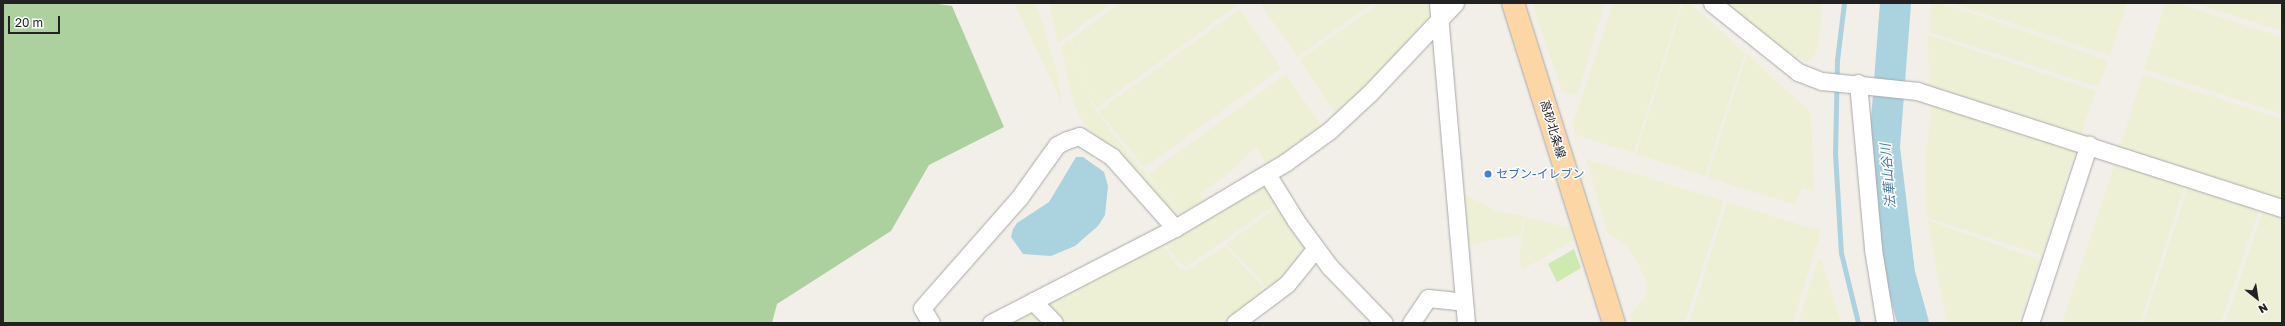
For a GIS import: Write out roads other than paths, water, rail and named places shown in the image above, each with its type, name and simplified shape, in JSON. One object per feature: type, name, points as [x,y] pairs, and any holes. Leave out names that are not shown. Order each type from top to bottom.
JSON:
[{"type":"main road","name":"高砂北条線","points":[[1513,3],[1614,323]]},
{"type":"street","points":[[991,323],[1175,228],[1267,174],[1330,130],[1370,93],[1438,11],[1455,3]]},
{"type":"street","points":[[1712,3],[1798,72],[1822,81],[1917,91],[2089,144],[2282,208]]},
{"type":"street","points":[[1438,11],[1466,323]]},
{"type":"street","points":[[1851,83],[1873,249],[1885,323]]},
{"type":"street","points":[[930,323],[922,308],[1019,198],[1057,145],[1067,140],[1079,136],[1112,158],[1175,228]]},
{"type":"street","points":[[2030,323],[2089,144]]},
{"type":"street","points":[[1267,174],[1329,266],[1384,323]]},
{"type":"street","points":[[1234,323],[1287,284],[1316,248]]},
{"type":"street","points":[[1410,323],[1428,298],[1464,302]]},
{"type":"street","points":[[1033,301],[1054,323]]},
{"type":"water","points":[[1076,157],[1083,157],[1104,172],[1108,186],[1105,215],[1098,226],[1075,246],[1051,256],[1023,254],[1011,237],[1013,229],[1017,223],[1049,202]]},
{"type":"waterway","points":[[1844,3],[1837,60],[1835,153],[1841,253],[1858,323]]},
{"type":"waterway","name":"法華山谷川","points":[[1895,3],[1884,147],[1899,273],[1913,323]]},
{"type":"place","name":"セブン-イレブン","points":[[1488,174]]}]
